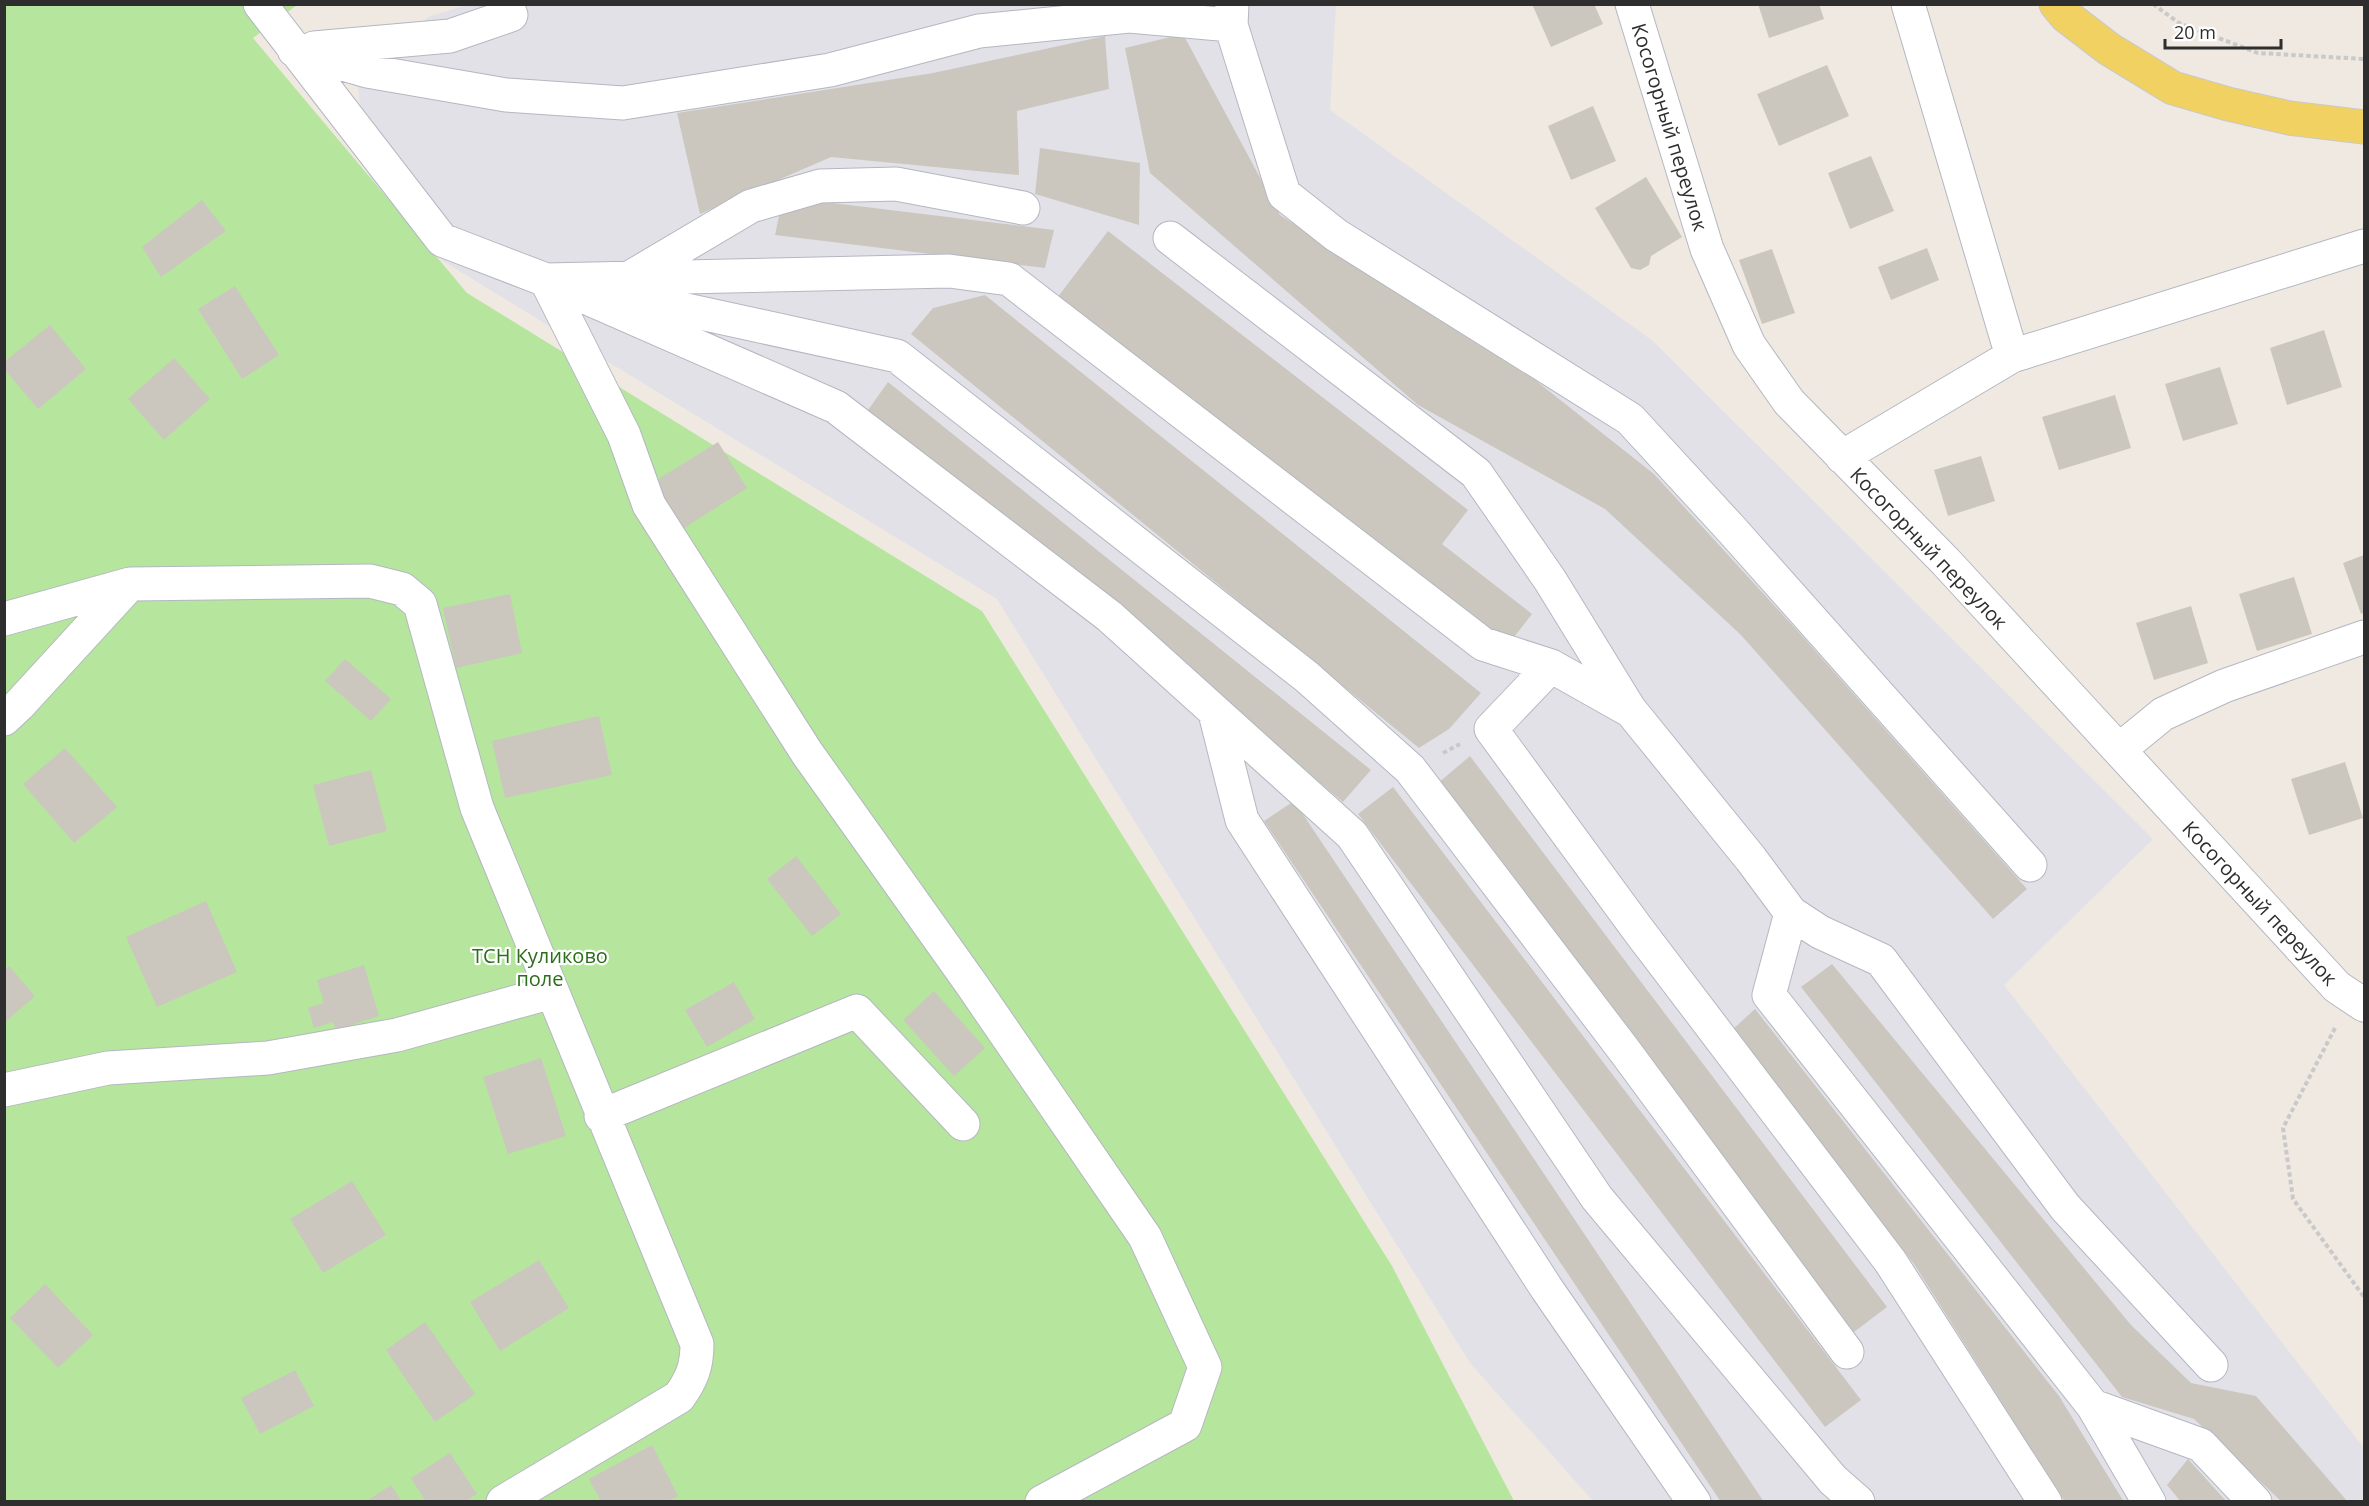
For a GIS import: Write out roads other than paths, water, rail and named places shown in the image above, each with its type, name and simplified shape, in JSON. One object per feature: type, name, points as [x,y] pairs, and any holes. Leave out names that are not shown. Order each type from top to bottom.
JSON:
[{"type":"main road","points":[[2056,4],[2066,16],[2109,48],[2173,88],[2289,118],[2364,127]]},
{"type":"street","points":[[260,4],[442,240],[546,279],[836,407],[1109,616],[1352,836],[1597,1198],[1833,1480],[1858,1502]]},
{"type":"street","name":"Косогорный переулок","points":[[1632,4],[1707,249],[1749,345],[1789,402],[1946,562],[2337,987],[2358,1001]]},
{"type":"street","points":[[1908,4],[2012,356]]},
{"type":"street","points":[[294,50],[367,71],[507,95],[623,103],[830,70],[979,31],[1129,10],[1232,15],[1284,194],[1336,235],[1630,419],[2030,865]]},
{"type":"street","points":[[294,50],[450,36],[511,15]]},
{"type":"street","points":[[629,278],[751,206],[820,186],[896,184],[1023,208]]},
{"type":"street","points":[[1170,238],[1476,473],[1550,580],[1631,711],[1751,859],[1791,913],[1820,932],[1881,960],[2065,1207],[2211,1365]]},
{"type":"street","points":[[1842,457],[2012,356],[2364,246]]},
{"type":"street","points":[[546,279],[949,271],[1009,279],[1484,644],[1551,666],[1631,711]]},
{"type":"street","points":[[546,279],[897,356],[1307,677],[1410,770],[1624,1050],[1847,1352]]},
{"type":"street","points":[[546,279],[624,435],[648,505],[807,753],[972,985],[1145,1237],[1205,1367],[1185,1425],[1042,1502]]},
{"type":"street","points":[[4,619],[130,584],[370,580],[402,589],[420,604],[477,808],[601,1116],[697,1344],[697,1363],[691,1382],[679,1397],[503,1502]]},
{"type":"street","points":[[4,719],[20,705],[130,584]]},
{"type":"street","points":[[2119,750],[2163,714],[2223,686],[2364,637]]},
{"type":"street","points":[[1551,666],[1491,729],[1639,931],[1890,1261],[2045,1502]]},
{"type":"street","points":[[1215,713],[1242,820],[1547,1289],[1694,1502]]},
{"type":"street","points":[[1791,913],[1769,995],[2093,1406],[2149,1502]]},
{"type":"street","points":[[4,1090],[108,1068],[268,1058],[303,1052],[397,1035],[552,992]]},
{"type":"street","points":[[601,1116],[857,1011],[963,1124]]},
{"type":"street","points":[[2093,1406],[2201,1445],[2255,1502]]},
{"type":"park label","name":"ТСН Куликово поле","points":[[540,966]]}]
